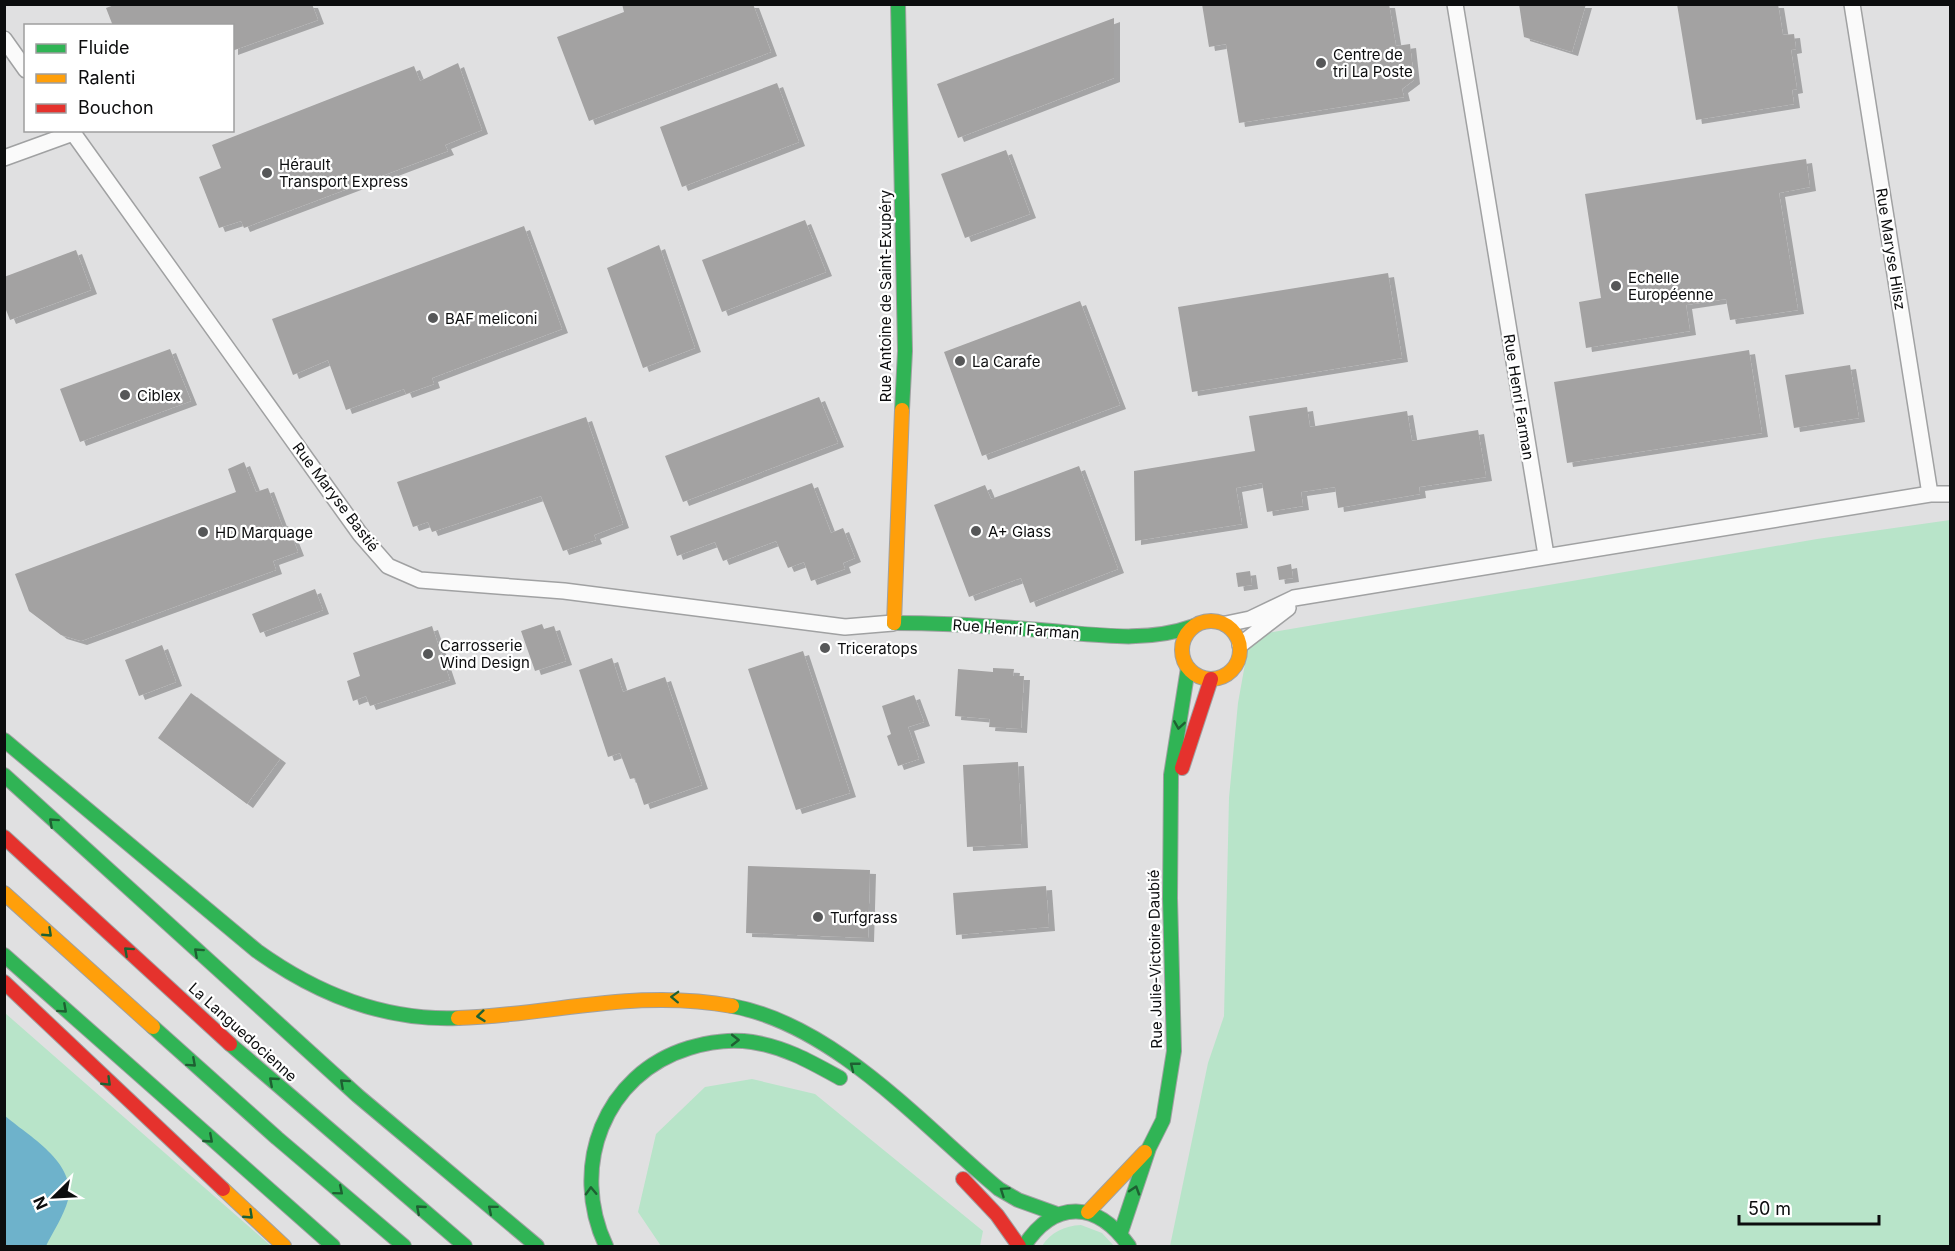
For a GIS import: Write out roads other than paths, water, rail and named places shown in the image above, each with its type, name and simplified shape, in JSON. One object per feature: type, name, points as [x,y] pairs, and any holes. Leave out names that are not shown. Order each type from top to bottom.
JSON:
[{"type":"main road","name":"Rue Antoine de Saint-Exupéry","points":[[893,623],[905,351],[898,4]]},
{"type":"main road","points":[[1212,621],[1226,624],[1235,633],[1240,645],[1240,655],[1231,672],[1223,677],[1203,678],[1188,668],[1182,651],[1183,641],[1194,626],[1212,621]]},
{"type":"main road","name":"Rue Henri Farman","points":[[893,623],[946,623],[1140,638],[1182,651]]},
{"type":"main road","name":"Rue Henri Farman","points":[[1140,638],[1180,632],[1194,626]]},
{"type":"main road","name":"Rue Julie-Victoire Daubié","points":[[1121,1232],[1149,1148],[1163,1120],[1174,1051],[1170,802],[1171,775],[1188,668]]},
{"type":"main road","name":"Rue Julie-Victoire Daubié","points":[[1170,802],[1211,679]]},
{"type":"main road","points":[[4,740],[257,951],[298,979],[333,997],[397,1015],[442,1019],[650,997],[711,1001],[758,1012],[795,1028],[855,1066],[999,1189],[1018,1200],[1057,1214],[1088,1212],[1107,1219],[1121,1232],[1130,1246]]},
{"type":"main road","points":[[4,775],[358,1096],[537,1246]]},
{"type":"main road","name":"La Languedocienne","points":[[4,837],[232,1045],[465,1246]]},
{"type":"main road","points":[[4,893],[277,1138],[404,1246]]},
{"type":"main road","points":[[4,955],[333,1246]]},
{"type":"main road","points":[[4,982],[284,1246]]},
{"type":"main road","points":[[606,1246],[592,1210],[590,1168],[598,1125],[638,1074],[668,1052],[693,1044],[737,1039],[776,1046],[819,1062],[853,1088]]},
{"type":"main road","name":"Rue Julie-Victoire Daubié","points":[[1088,1212],[1149,1148]]},
{"type":"main road","points":[[955,1172],[997,1215],[1021,1246],[1039,1224],[1057,1214]]},
{"type":"street","name":"Rue Henri Farman","points":[[1455,4],[1546,555]]},
{"type":"street","name":"Rue Maryse Hilsz","points":[[1852,4],[1930,494]]},
{"type":"street","points":[[4,39],[24,67]]},
{"type":"street","name":"Rue Maryse Bastié","points":[[72,132],[360,534],[388,566],[420,580],[564,591],[845,627],[893,623]]},
{"type":"street","points":[[4,158],[72,132]]},
{"type":"street","points":[[1226,624],[1250,619],[1294,598],[1930,494],[1950,494]]},
{"type":"street","points":[[1240,645],[1275,617],[1312,596]]},
{"type":"water","points":[[4,1115],[48,1151],[58,1162],[69,1186],[68,1200],[46,1246],[5,1246]]},
{"type":"place","name":"Centre de tri La Poste","points":[[1321,63]]},
{"type":"place","name":"Hérault Transport Express","points":[[267,173]]},
{"type":"place","name":"Echelle Européenne","points":[[1616,286]]},
{"type":"place","name":"BAF meliconi","points":[[433,318]]},
{"type":"place","name":"La Carafe","points":[[960,361]]},
{"type":"place","name":"Ciblex","points":[[125,395]]},
{"type":"place","name":"A+ Glass","points":[[976,531]]},
{"type":"place","name":"HD Marquage","points":[[203,532]]},
{"type":"place","name":"Triceratops","points":[[825,648]]},
{"type":"place","name":"Carrosserie Wind Design","points":[[428,654]]},
{"type":"place","name":"Turfgrass","points":[[818,917]]}]
